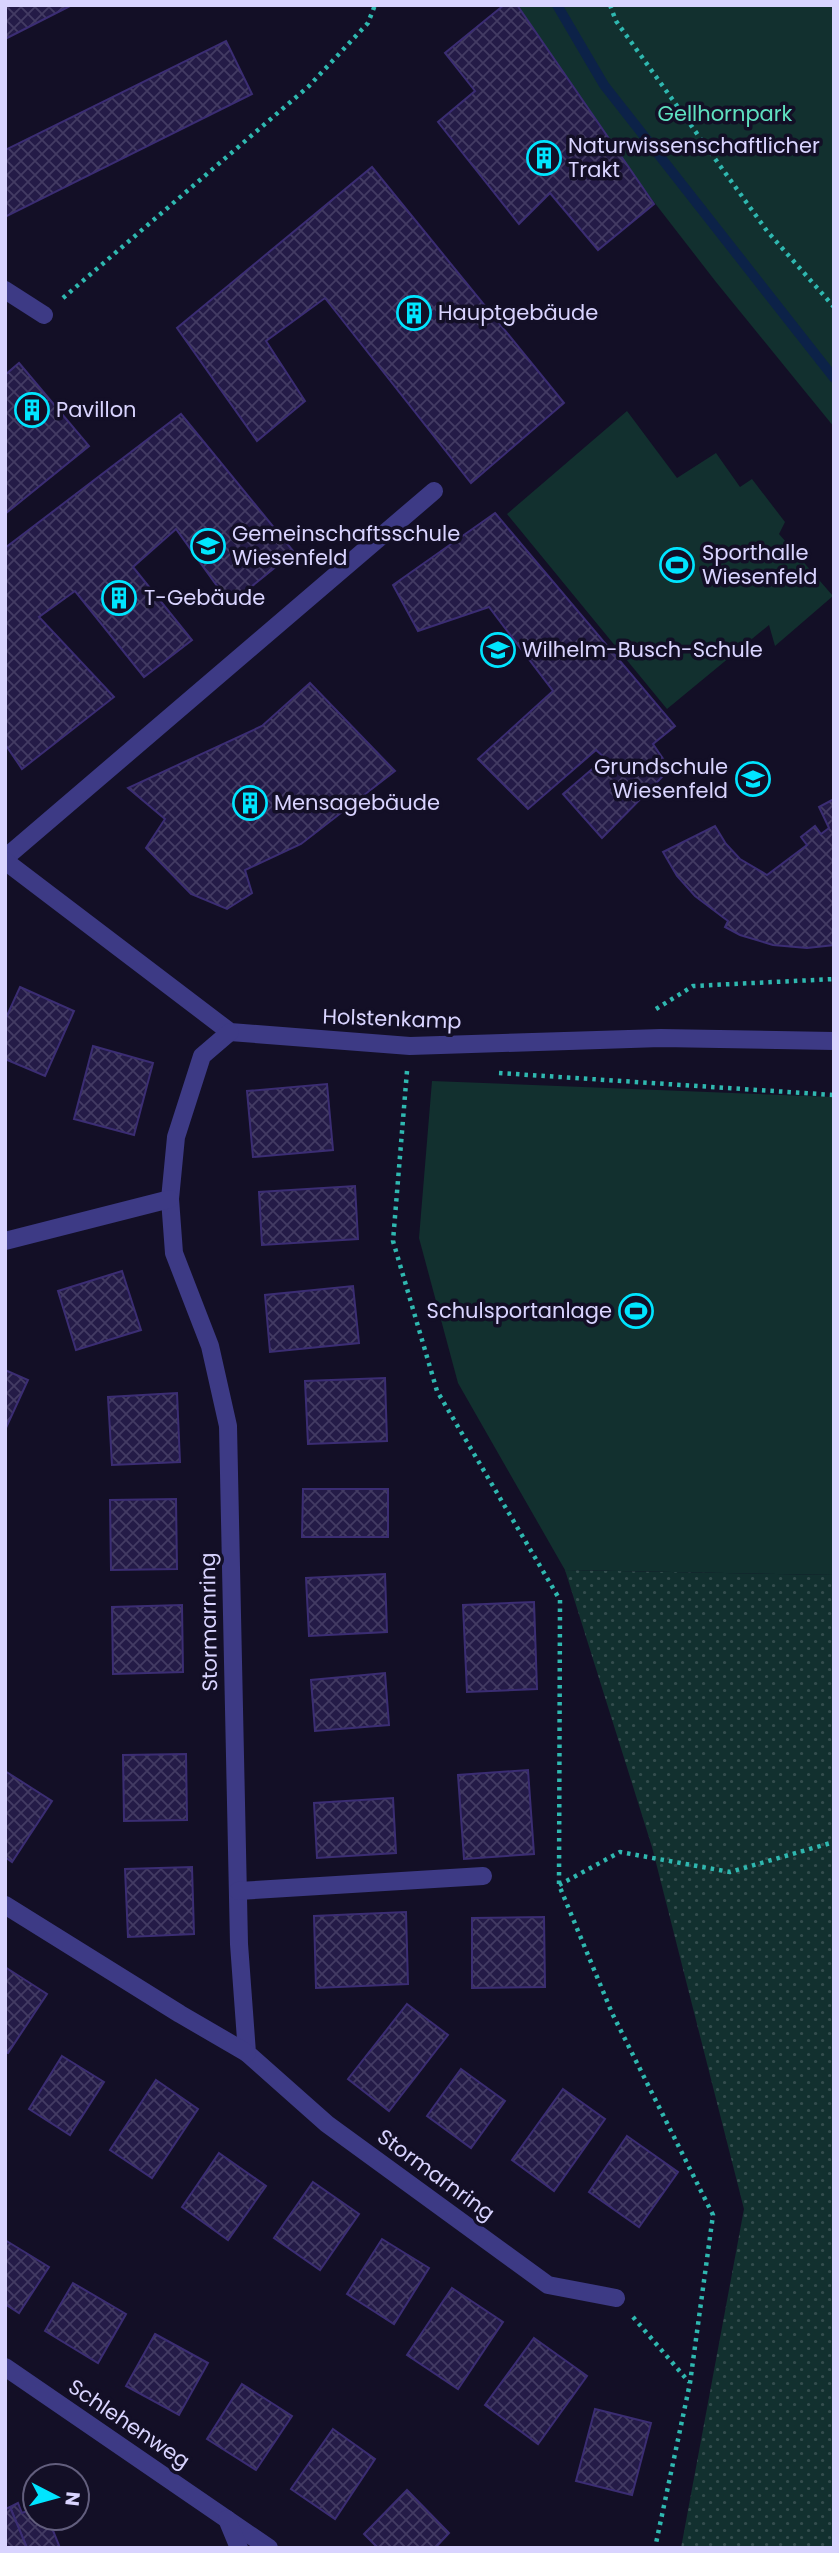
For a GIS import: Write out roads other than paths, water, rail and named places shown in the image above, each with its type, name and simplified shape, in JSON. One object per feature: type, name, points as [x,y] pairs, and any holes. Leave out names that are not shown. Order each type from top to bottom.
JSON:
[{"type":"street","points":[[5,290],[44,315]]},
{"type":"street","points":[[230,1032],[5,860],[434,491]]},
{"type":"street","name":"Holstenkamp","points":[[230,1032],[410,1046],[661,1038],[834,1041]]},
{"type":"street","name":"Stormarnring","points":[[230,1032],[202,1056],[176,1137],[170,1199],[174,1253],[209,1346],[228,1426],[237,1891],[247,2053]]},
{"type":"street","points":[[5,1241],[170,1199]]},
{"type":"street","points":[[237,1891],[483,1876]]},
{"type":"street","name":"Stormarnring","points":[[5,1905],[247,2053],[327,2124],[548,2285],[617,2298]]},
{"type":"street","name":"Schlehenweg","points":[[5,2367],[269,2548]]},
{"type":"street","points":[[227,2519],[239,2548]]},
{"type":"waterway","points":[[557,5],[604,85],[834,378]]},
{"type":"place","name":"Naturwissenschaftlicher Trakt","points":[[544,158]]},
{"type":"place","name":"Hauptgebäude","points":[[414,313]]},
{"type":"place","name":"Pavillon","points":[[32,410]]},
{"type":"place","name":"Gemeinschaftsschule Wiesenfeld","points":[[208,546]]},
{"type":"place","name":"Sporthalle Wiesenfeld","points":[[677,565]]},
{"type":"place","name":"T-Gebäude","points":[[119,598]]},
{"type":"place","name":"Wilhelm-Busch-Schule","points":[[498,650]]},
{"type":"place","name":"Grundschule Wiesenfeld","points":[[753,779]]},
{"type":"place","name":"Mensagebäude","points":[[250,803]]},
{"type":"place","name":"Schulsportanlage","points":[[636,1311]]},
{"type":"park label","name":"Gellhornpark","points":[[725,114]]}]
